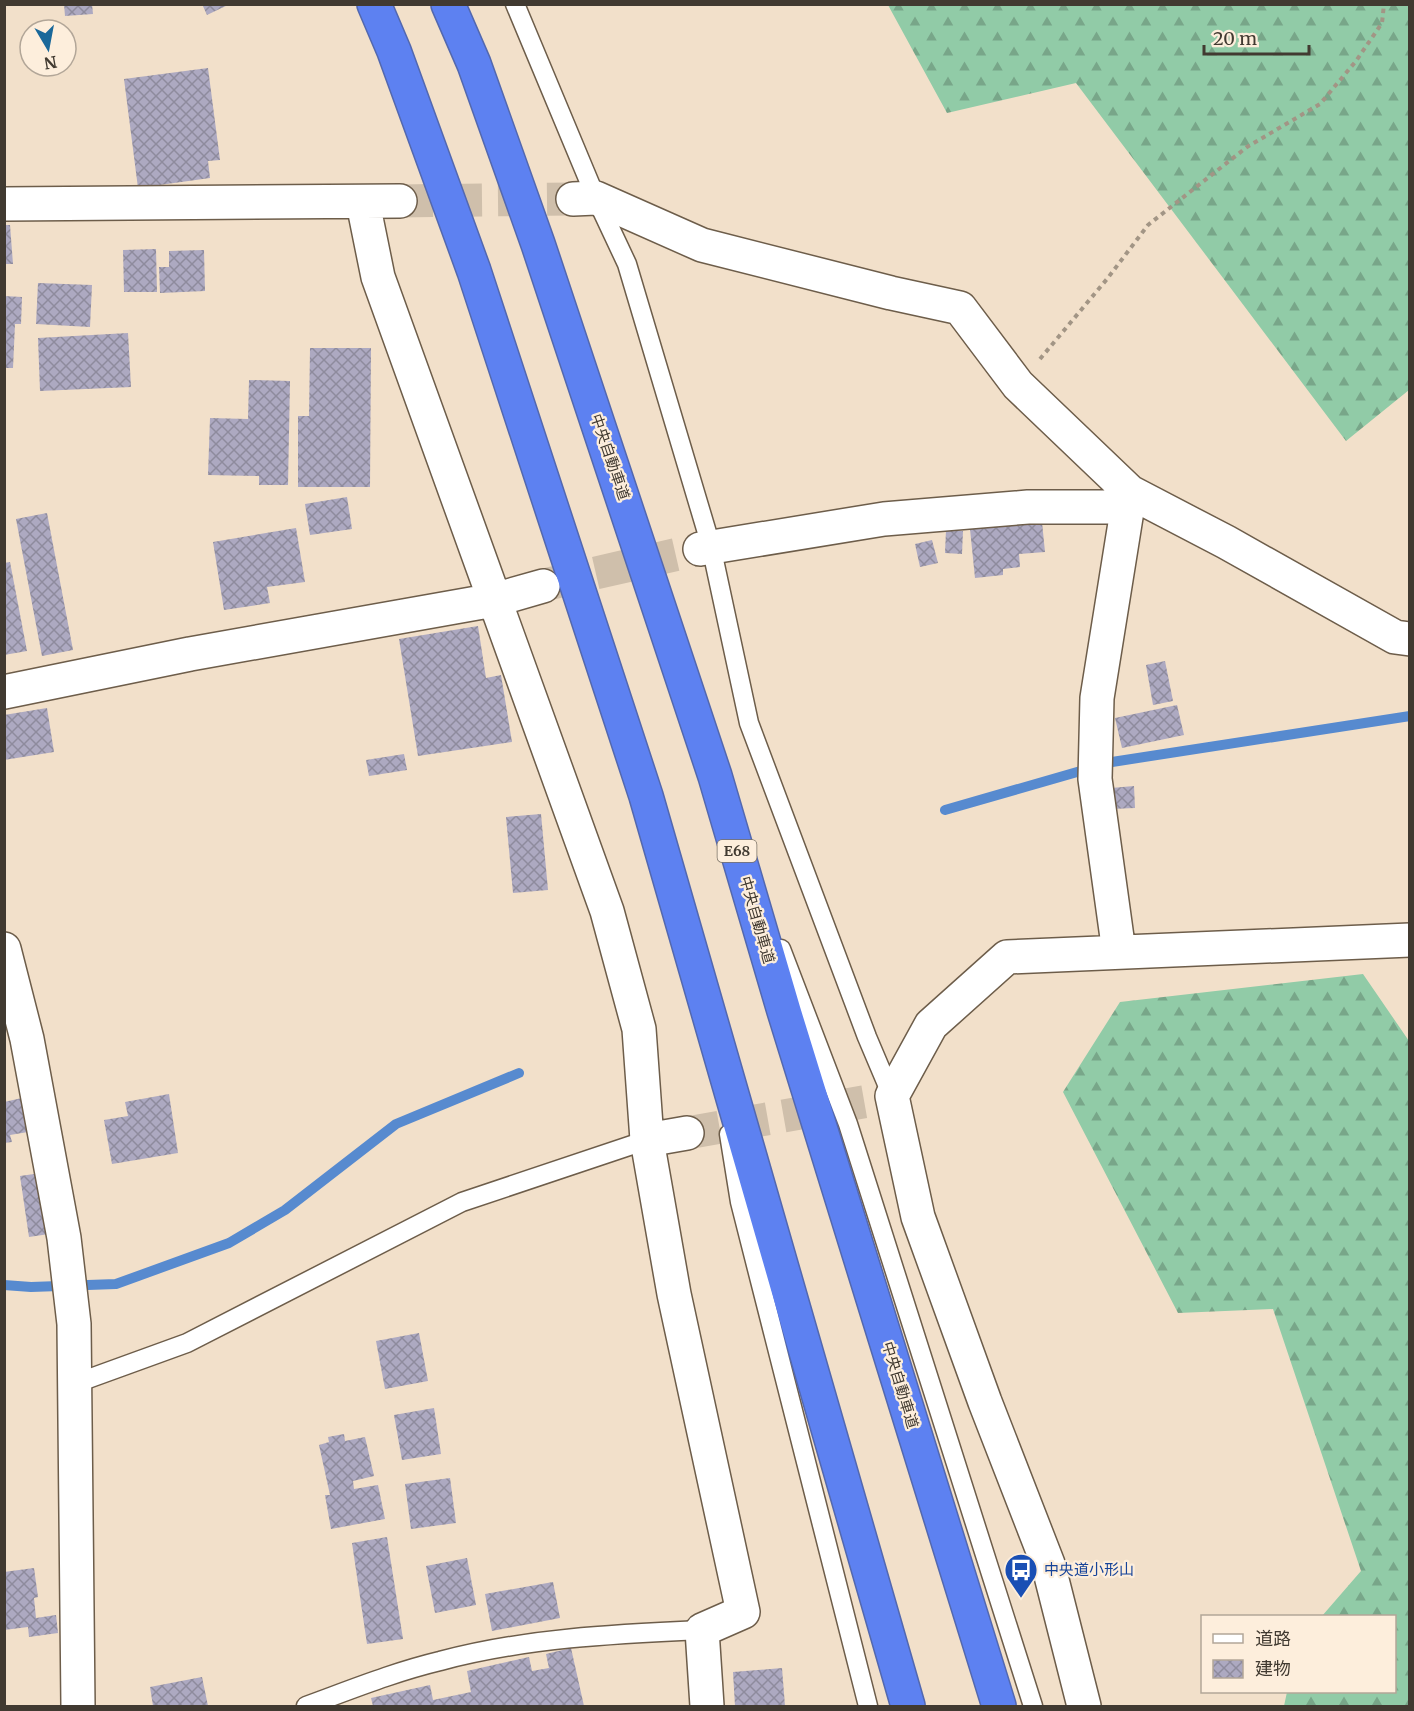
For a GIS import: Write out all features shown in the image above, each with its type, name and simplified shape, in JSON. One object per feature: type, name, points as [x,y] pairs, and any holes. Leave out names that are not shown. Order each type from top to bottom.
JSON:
[{"type":"highway","points":[[374,4],[394,51],[474,271],[646,796],[908,1707]]},
{"type":"highway","name":"中央自動車道","points":[[448,4],[474,64],[538,244],[715,776],[788,1023],[999,1707]]},
{"type":"street","points":[[584,198],[702,245],[960,308],[1018,385],[1129,499],[1226,542],[1395,637],[1410,639]]},
{"type":"street","points":[[4,204],[400,201]]},
{"type":"street","points":[[363,202],[378,277],[607,911],[639,1029],[647,1140],[674,1294],[743,1612],[702,1630],[707,1707]]},
{"type":"street","points":[[706,548],[884,519],[1129,499]]},
{"type":"street","points":[[1119,952],[1096,764],[1097,698],[1129,499]]},
{"type":"street","points":[[4,692],[190,654],[494,600],[543,586]]},
{"type":"street","points":[[1084,1707],[1048,1564],[985,1402],[918,1217],[880,1098],[931,1025],[1007,957],[1410,940]]},
{"type":"street","points":[[4,949],[27,1039],[64,1238],[74,1324],[78,1707]]},
{"type":"street","points":[[647,1140],[687,1133]]},
{"type":"lane","points":[[515,4],[584,198],[627,264],[706,548],[749,723],[855,1004],[880,1098]]},
{"type":"lane","points":[[715,776],[848,1124],[1033,1707]]},
{"type":"lane","points":[[709,1014],[740,1202],[868,1707]]},
{"type":"lane","points":[[74,1383],[187,1343],[462,1202],[647,1140]]},
{"type":"lane","points":[[306,1707],[400,1672],[440,1660],[484,1651],[574,1637],[702,1630]]},
{"type":"path","points":[[1018,385],[1107,279],[1148,225],[1248,147],[1320,104],[1356,61],[1382,23],[1384,4]]},
{"type":"green space","points":[[888,5],[1409,5],[1409,390],[1346,441],[1076,83],[947,113]]},
{"type":"green space","points":[[1363,974],[1409,1041],[1409,1706],[1284,1706],[1287,1693],[1396,1693],[1396,1615],[1323,1615],[1361,1571],[1273,1309],[1178,1313],[1063,1092],[1120,1002]]},
{"type":"building","points":[[64,4],[92,4],[93,14],[65,16]]},
{"type":"building","points":[[202,4],[230,4],[207,15]]},
{"type":"building","points":[[208,68],[220,160],[208,161],[210,178],[138,188],[124,79]]},
{"type":"building","points":[[5,225],[10,225],[13,264],[5,264]]},
{"type":"building","points":[[156,249],[157,292],[124,292],[123,250]]},
{"type":"building","points":[[204,250],[205,291],[160,293],[159,267],[169,267],[169,251]]},
{"type":"building","points":[[38,283],[92,285],[90,327],[36,324]]},
{"type":"building","points":[[4,296],[22,297],[21,324],[15,324],[13,368],[4,368]]},
{"type":"building","points":[[128,333],[131,387],[40,391],[38,338]]},
{"type":"building","points":[[310,348],[371,348],[370,487],[298,487],[298,416],[309,416]]},
{"type":"building","points":[[249,380],[290,381],[288,485],[259,485],[259,476],[208,475],[210,418],[248,419]]},
{"type":"building","points":[[347,497],[352,529],[310,535],[305,504]]},
{"type":"building","points":[[47,513],[73,650],[42,656],[16,519]]},
{"type":"building","points":[[1042,522],[1045,552],[1019,554],[1020,567],[1003,569],[1003,575],[975,578],[970,529]]},
{"type":"building","points":[[296,528],[305,582],[267,587],[270,603],[224,610],[213,542]]},
{"type":"building","points":[[946,530],[963,531],[962,554],[945,553]]},
{"type":"building","points":[[932,540],[938,563],[920,567],[915,544]]},
{"type":"building","points":[[10,562],[27,651],[4,655],[4,563]]},
{"type":"building","points":[[478,626],[486,678],[501,675],[512,742],[418,756],[399,639]]},
{"type":"building","points":[[1165,661],[1173,701],[1153,705],[1146,665]]},
{"type":"building","points":[[1177,705],[1184,735],[1122,748],[1115,718]]},
{"type":"building","points":[[47,708],[54,752],[4,760],[4,715]]},
{"type":"building","points":[[404,754],[407,770],[369,776],[366,760]]},
{"type":"building","points":[[1134,786],[1135,808],[1112,809],[1111,788]]},
{"type":"building","points":[[541,814],[548,890],[513,893],[506,817]]},
{"type":"building","points":[[169,1094],[178,1153],[112,1164],[104,1120],[128,1116],[125,1102]]},
{"type":"building","points":[[22,1098],[28,1132],[10,1135],[12,1142],[4,1143],[4,1102]]},
{"type":"building","points":[[41,1173],[49,1234],[29,1237],[20,1176]]},
{"type":"building","points":[[419,1333],[428,1381],[385,1389],[376,1341]]},
{"type":"building","points":[[434,1408],[441,1454],[402,1460],[394,1415]]},
{"type":"building","points":[[344,1434],[345,1441],[365,1437],[374,1476],[353,1481],[354,1489],[378,1485],[385,1519],[331,1529],[325,1495],[330,1495],[319,1445],[329,1442],[328,1437]]},
{"type":"building","points":[[450,1478],[456,1523],[411,1529],[405,1484]]},
{"type":"building","points":[[387,1537],[403,1639],[367,1644],[352,1543]]},
{"type":"building","points":[[467,1558],[476,1605],[435,1613],[426,1566]]},
{"type":"building","points":[[34,1568],[38,1597],[34,1598],[36,1618],[56,1615],[58,1633],[29,1637],[28,1627],[4,1630],[4,1572]]},
{"type":"building","points":[[553,1582],[560,1618],[492,1631],[485,1594]]},
{"type":"building","points":[[571,1648],[584,1706],[373,1706],[371,1698],[430,1685],[433,1700],[471,1692],[467,1671],[529,1657],[532,1671],[549,1668],[546,1654]]},
{"type":"building","points":[[782,1668],[785,1706],[735,1706],[733,1672]]},
{"type":"building","points":[[202,1677],[208,1706],[153,1706],[150,1687]]},
{"type":"waterway","points":[[945,810],[1112,762],[1410,716]]},
{"type":"waterway","points":[[4,1285],[31,1287],[116,1284],[229,1243],[285,1210],[396,1124],[519,1073]]},
{"type":"tunnel","points":[[400,201],[573,199]]},
{"type":"tunnel","points":[[548,584],[700,549]]},
{"type":"tunnel","points":[[687,1133],[868,1101]]},
{"type":"place","name":"中央道小形山","points":[[1021,1599]]}]
